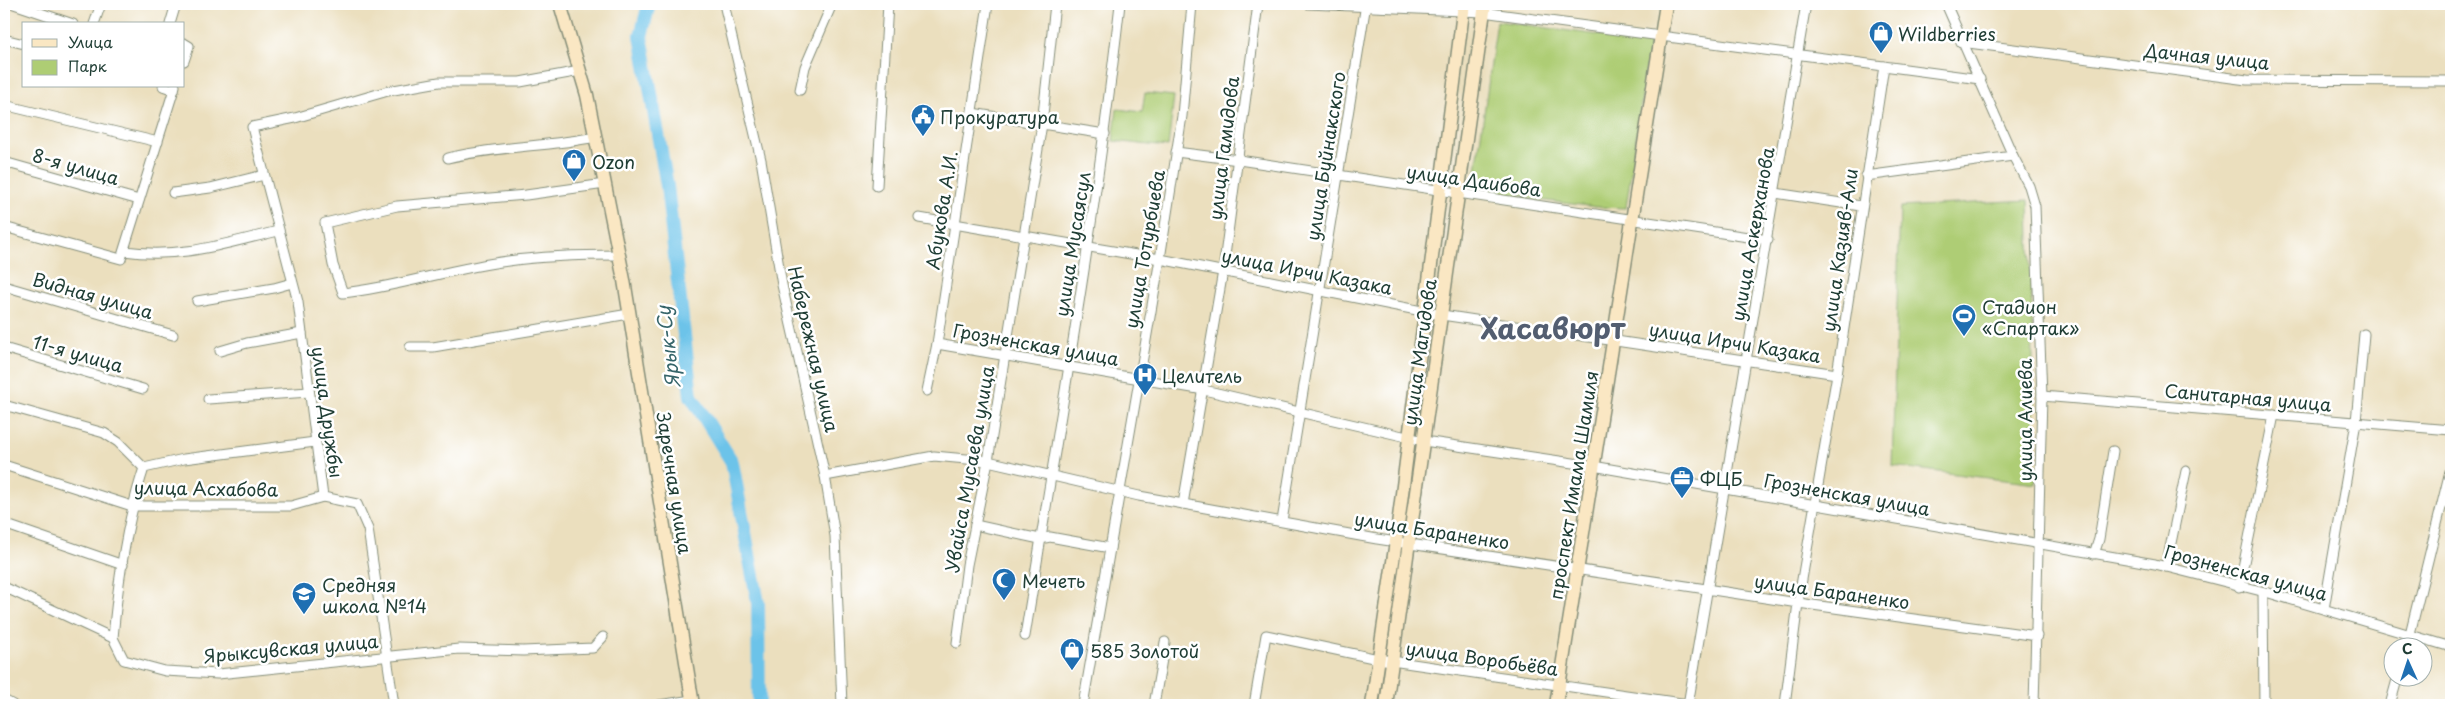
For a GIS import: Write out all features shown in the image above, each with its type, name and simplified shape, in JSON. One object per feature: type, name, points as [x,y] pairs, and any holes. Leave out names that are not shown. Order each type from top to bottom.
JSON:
[{"type":"main road","name":"Заречная улица","points":[[560,4],[580,71],[619,255],[692,703]]},
{"type":"main road","name":"проспект Имама Шамиля","points":[[1556,705],[1666,4]]},
{"type":"main road","name":"улица Магидова","points":[[1372,705],[1396,541],[1464,7]]},
{"type":"main road","name":"улица Магидова","points":[[1386,705],[1484,8]]},
{"type":"street","points":[[14,4],[25,6],[68,22]]},
{"type":"street","points":[[95,22],[101,4]]},
{"type":"street","points":[[171,22],[176,4]]},
{"type":"street","name":"Набережная улица","points":[[724,4],[760,160],[782,286],[826,476],[835,536],[842,705]]},
{"type":"street","points":[[800,90],[805,67],[832,4]]},
{"type":"street","points":[[877,186],[888,4]]},
{"type":"street","name":"Абукова А.И.","points":[[927,391],[937,344],[988,4]]},
{"type":"street","name":"Увайса Мусаева улица","points":[[957,642],[967,564],[988,461],[1006,356],[1042,124],[1055,4]]},
{"type":"street","name":"улица Мусаясул","points":[[1025,636],[1089,246],[1105,134],[1120,4]]},
{"type":"street","name":"улица Тотурбиева","points":[[1082,705],[1160,259],[1182,116],[1192,4]]},
{"type":"street","name":"улица Гамидова","points":[[1183,504],[1223,271],[1258,4]]},
{"type":"street","points":[[1308,4],[1484,8],[1661,35],[1980,79]]},
{"type":"street","name":"улица Аскерханова","points":[[1691,705],[1746,360],[1768,240],[1806,4]]},
{"type":"street","name":"улица Алиева","points":[[1946,4],[1961,42],[1980,79],[2013,156],[2029,186],[2035,206],[2042,396],[2034,705]]},
{"type":"street","name":"улица Буйнакского","points":[[1282,522],[1365,5]]},
{"type":"street","points":[[4,39],[22,44]]},
{"type":"street","name":"Дачная улица","points":[[1961,42],[2247,80],[2451,81]]},
{"type":"street","points":[[185,44],[189,46],[185,58]]},
{"type":"street","name":"улица Казияв-Али","points":[[1785,705],[1798,603],[1838,374],[1861,206],[1884,66]]},
{"type":"street","name":"улица Дружбы","points":[[394,705],[368,529],[357,504],[324,497],[298,302],[252,127],[295,118],[388,90],[439,82],[520,82],[580,71]]},
{"type":"street","points":[[122,255],[175,88]]},
{"type":"street","points":[[4,105],[158,142]]},
{"type":"street","points":[[972,113],[1105,134]]},
{"type":"street","points":[[448,158],[490,151],[556,145],[595,138]]},
{"type":"street","name":"улица Даибова","points":[[1176,152],[1768,240]]},
{"type":"street","points":[[1866,176],[2013,156]]},
{"type":"street","name":"8-я улица","points":[[4,162],[139,200]]},
{"type":"street","points":[[173,193],[210,188],[264,175]]},
{"type":"street","points":[[605,184],[526,195],[397,206],[324,223],[333,264],[343,293],[371,290],[398,282],[507,261],[564,256],[619,255]]},
{"type":"street","points":[[1775,193],[1861,206]]},
{"type":"street","name":"улица Ирчи Казака","points":[[919,218],[1160,259],[1424,312],[1838,374]]},
{"type":"street","points":[[4,227],[122,255],[185,253],[278,231]]},
{"type":"street","points":[[197,301],[274,288],[292,283]]},
{"type":"street","name":"Видная улица","points":[[4,286],[173,335]]},
{"type":"street","points":[[410,347],[433,348],[630,314]]},
{"type":"street","points":[[220,351],[248,343],[302,334]]},
{"type":"street","points":[[2324,609],[2356,422],[2364,334]]},
{"type":"street","name":"Грозненская улица","points":[[937,344],[1204,390],[1424,441],[1726,488],[2166,567],[2324,609],[2451,648]]},
{"type":"street","name":"11-я улица","points":[[4,348],[143,389]]},
{"type":"street","points":[[208,399],[309,392]]},
{"type":"street","name":"Санитарная улица","points":[[2042,396],[2451,430]]},
{"type":"street","points":[[4,405],[104,433],[118,442],[144,468]]},
{"type":"street","points":[[2239,587],[2274,415]]},
{"type":"street","points":[[144,468],[184,459],[316,442]]},
{"type":"street","points":[[2094,554],[2099,539],[2113,452]]},
{"type":"street","name":"улица Бараненко","points":[[826,476],[934,456],[988,461],[1119,491],[1282,522],[1798,603],[2037,636]]},
{"type":"street","name":"улица Асхабова","points":[[4,465],[132,506],[291,506],[324,497]]},
{"type":"street","points":[[2410,635],[2451,467]]},
{"type":"street","points":[[4,587],[113,638],[117,593],[132,506],[144,468]]},
{"type":"street","points":[[2166,567],[2186,471]]},
{"type":"street","points":[[4,524],[123,565]]},
{"type":"street","points":[[975,525],[1040,539],[1067,540],[1110,548]]},
{"type":"street","points":[[2263,592],[2264,705]]},
{"type":"street","name":"улица Воробьёва","points":[[1254,705],[1266,635],[1378,660],[1691,705]]},
{"type":"street","name":"Ярыксувская улица","points":[[113,638],[124,660],[165,671],[218,674],[459,649],[523,651],[593,648],[604,637]]},
{"type":"street","points":[[1154,705],[1165,642]]},
{"type":"street","points":[[2390,705],[2395,686]]},
{"type":"street","points":[[4,700],[13,705]]},
{"type":"street","points":[[659,705],[692,703]]},
{"type":"green space","points":[[1497,21],[1650,42],[1626,208],[1597,207],[1473,192]]},
{"type":"green space","points":[[1145,93],[1174,96],[1168,147],[1113,141],[1117,109],[1142,112]]},
{"type":"green space","name":"Стадион «Спартак»","points":[[2029,200],[2036,484],[1892,466],[1900,207]]},
{"type":"waterway","name":"Ярык-Су","points":[[649,4],[641,36],[667,186],[691,396],[732,462],[758,603],[759,705]]},
{"type":"place","name":"Wildberries","points":[[1881,54]]},
{"type":"place","name":"Прокуратура","points":[[923,137]]},
{"type":"place","name":"Ozon","points":[[574,182]]},
{"type":"place","name":"Стадион «Спартак»","points":[[1964,337]]},
{"type":"place","name":"Целитель","points":[[1145,396]]},
{"type":"place","name":"ФЦБ","points":[[1682,499]]},
{"type":"place","name":"Мечеть","points":[[1004,601]]},
{"type":"place","name":"Средняя школа №14","points":[[304,615]]},
{"type":"place","name":"585 Золотой","points":[[1072,671]]},
{"type":"district","name":"Хасавюрт","points":[[1553,327]]}]
